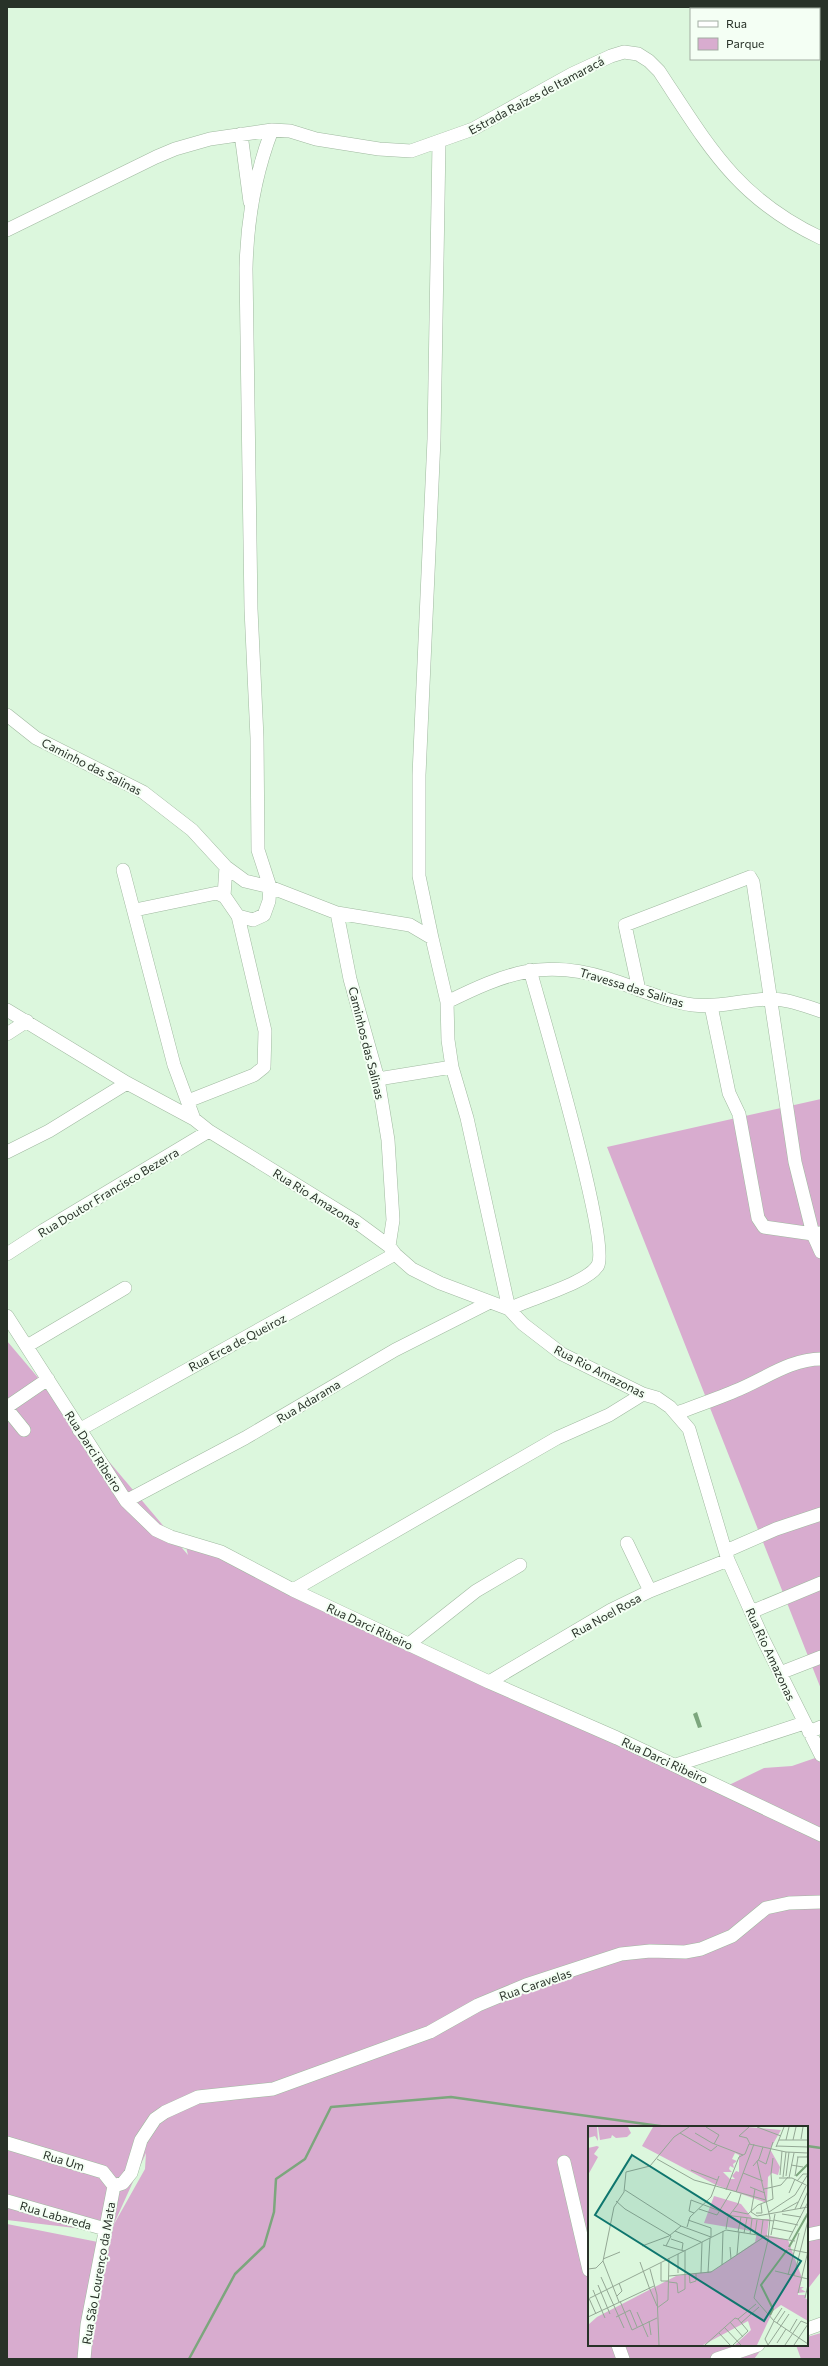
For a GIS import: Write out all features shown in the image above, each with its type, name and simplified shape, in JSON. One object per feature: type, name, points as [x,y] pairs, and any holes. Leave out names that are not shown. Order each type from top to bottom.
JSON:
[{"type":"street","name":"Estrada Raizes de Itamaracá","points":[[272,130],[290,131],[316,139],[378,149],[411,151],[473,129],[572,74],[611,56],[624,52],[638,54],[649,61],[658,71],[709,148],[735,179],[768,207],[799,228],[821,238]]},
{"type":"street","points":[[7,230],[175,149],[210,139],[272,130],[260,163],[247,227],[246,269],[251,609],[257,738],[258,850],[270,887],[269,901],[264,915],[253,920],[238,916]]},
{"type":"street","points":[[241,134],[251,209]]},
{"type":"street","points":[[439,142],[433,446],[419,775],[419,876],[447,1002],[448,1040],[452,1067],[467,1118],[509,1309],[570,1284],[590,1274],[598,1265],[600,1249],[593,1207],[530,970]]},
{"type":"street","name":"Caminho das Salinas","points":[[7,716],[36,738],[143,792],[192,830],[226,867],[245,880],[270,887],[337,913],[398,922],[421,930],[432,938]]},
{"type":"street","points":[[224,896],[226,867]]},
{"type":"street","points":[[123,870],[135,910],[161,1020],[174,1065],[194,1119]]},
{"type":"street","points":[[639,990],[625,925],[750,876],[753,882],[795,1162],[821,1252]]},
{"type":"street","points":[[135,910],[216,893],[224,896],[238,916],[265,1031],[264,1067],[254,1075],[188,1101]]},
{"type":"street","name":"Caminhos das Salinas","points":[[337,913],[350,979],[378,1079],[391,1175],[393,1220],[392,1250]]},
{"type":"street","name":"Travessa das Salinas","points":[[447,1002],[512,973],[530,970],[576,970],[671,1000],[711,1006],[770,999],[803,1005],[821,1012]]},
{"type":"street","points":[[711,1006],[729,1093],[739,1114],[758,1218],[764,1227],[817,1234]]},
{"type":"street","name":"Rua Rio Amazonas","points":[[7,1010],[127,1084],[194,1119],[210,1132],[350,1217],[426,1276],[509,1309],[523,1324],[562,1354],[643,1394],[657,1398],[676,1413],[689,1429],[727,1555],[751,1612],[780,1673],[812,1727],[821,1755]]},
{"type":"street","points":[[7,1034],[27,1021]]},
{"type":"street","points":[[378,1079],[452,1067]]},
{"type":"street","points":[[7,1152],[49,1130],[127,1084]]},
{"type":"street","name":"Rua Doutor Francisco Bezerra","points":[[7,1254],[44,1230],[210,1132]]},
{"type":"street","name":"Rua Erca de Queiroz","points":[[79,1430],[392,1250]]},
{"type":"street","points":[[27,1346],[125,1288]]},
{"type":"street","name":"Rua Adarama","points":[[126,1500],[245,1438],[395,1350],[490,1302]]},
{"type":"street","name":"Rua Darci Ribeiro","points":[[7,1316],[79,1430],[126,1500],[156,1530],[171,1537],[221,1552],[293,1590],[489,1682],[676,1765],[821,1835]]},
{"type":"street","points":[[676,1413],[734,1392],[793,1364],[809,1359],[821,1359]]},
{"type":"street","points":[[24,1430],[8,1406],[48,1380]]},
{"type":"street","points":[[293,1590],[557,1438],[609,1415],[643,1394]]},
{"type":"street","name":"Rua Noel Rosa","points":[[489,1682],[611,1610],[727,1555],[776,1529],[821,1514]]},
{"type":"street","points":[[627,1543],[650,1591]]},
{"type":"street","points":[[409,1644],[476,1591],[520,1565]]},
{"type":"street","points":[[751,1612],[821,1583]]},
{"type":"street","points":[[780,1673],[821,1657]]},
{"type":"street","points":[[676,1765],[812,1727]]},
{"type":"street","name":"Rua Caravelas","points":[[114,2186],[128,2178],[144,2136],[156,2119],[165,2112],[198,2097],[273,2089],[430,2032],[478,2005],[526,1985],[621,1954],[650,1951],[685,1952],[701,1949],[732,1936],[766,1908],[789,1903],[821,1902]]},
{"type":"street","name":"Rua Um","points":[[7,2143],[103,2172],[114,2186]]},
{"type":"street","points":[[564,2162],[588,2266]]},
{"type":"street","name":"Rua São Lourenço da Mata","points":[[84,2359],[87,2325],[114,2186]]},
{"type":"street","name":"Rua Labareda","points":[[7,2201],[105,2229]]},
{"type":"street","points":[[808,2235],[821,2232]]},
{"type":"street","points":[[808,2329],[821,2324]]},
{"type":"street","points":[[618,2346],[623,2359]]},
{"type":"street","points":[[717,2359],[755,2346]]},
{"type":"green space","points":[[821,1099],[821,1689],[607,1147]]},
{"type":"green space","points":[[7,1341],[188,1555],[184,1539],[729,1785],[764,1768],[792,1766],[821,1756],[821,2272],[808,2289],[808,2126],[588,2126],[588,2346],[764,2346],[754,2359],[7,2359],[7,2224],[98,2242],[109,2232],[7,2220]],"holes":[[[146,2153],[145,2169],[113,2226]]]},
{"type":"green space","points":[[821,2333],[821,2359],[801,2359],[796,2346],[808,2346],[808,2337]]},
{"type":"shaded area","points":[[697,1712],[702,1727],[698,1728],[693,1714]]},
{"type":"waterway","points":[[189,2359],[235,2274],[264,2246],[274,2212],[276,2179],[305,2159],[331,2107],[451,2097],[660,2126]]},
{"type":"waterway","points":[[808,2146],[821,2148]]}]
